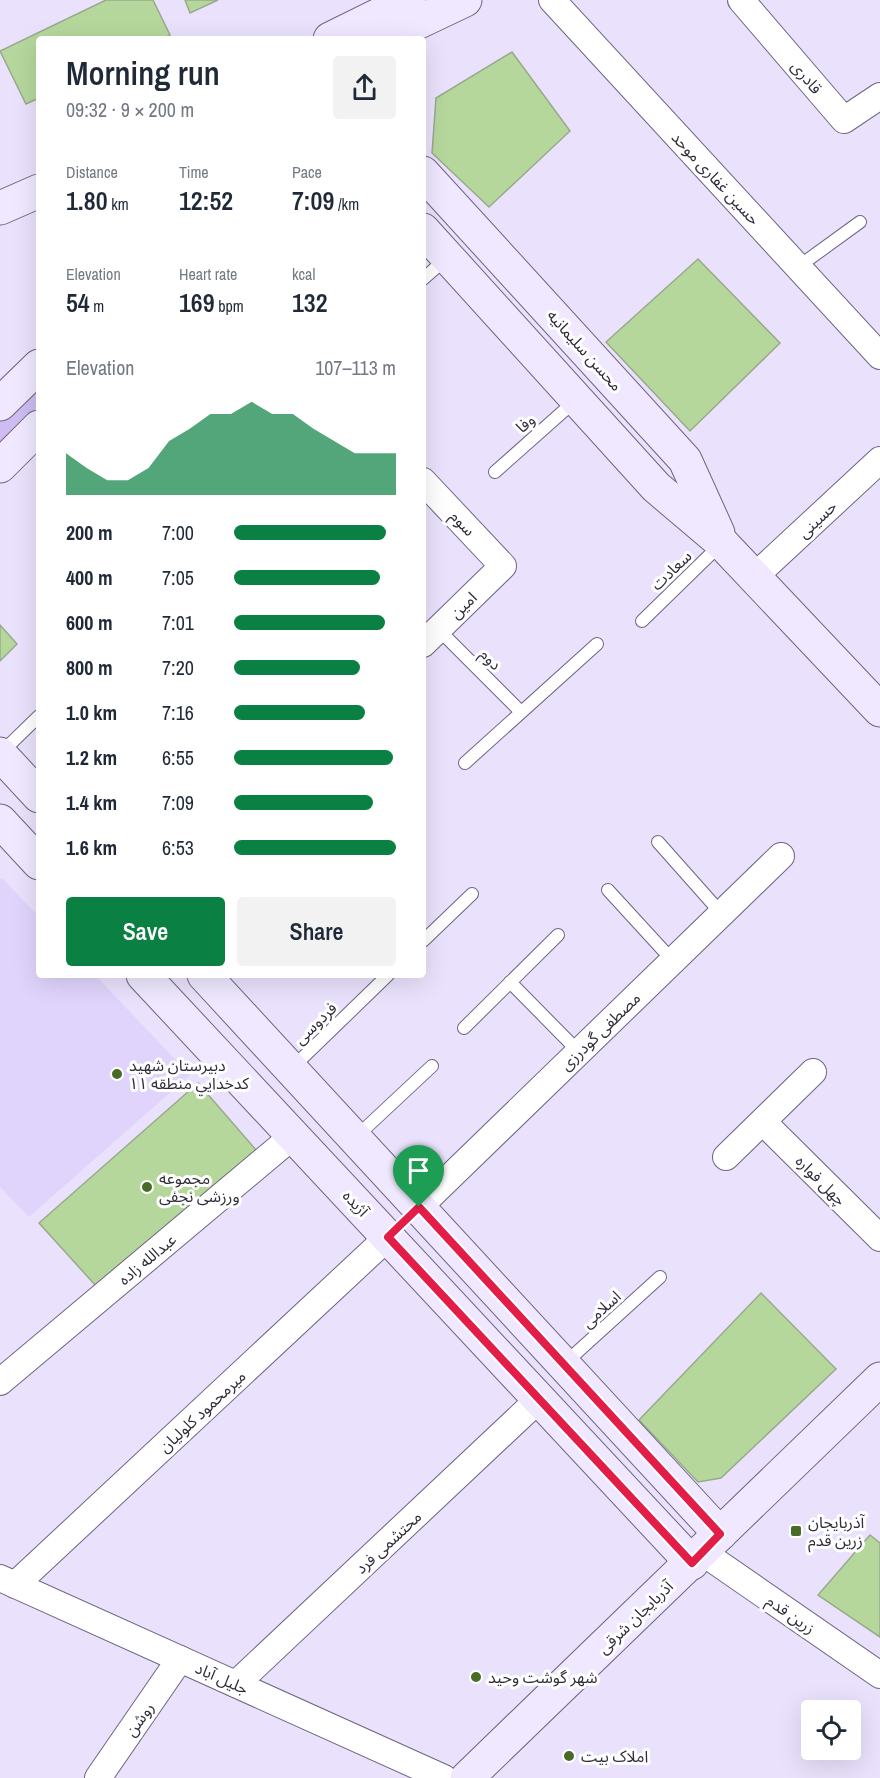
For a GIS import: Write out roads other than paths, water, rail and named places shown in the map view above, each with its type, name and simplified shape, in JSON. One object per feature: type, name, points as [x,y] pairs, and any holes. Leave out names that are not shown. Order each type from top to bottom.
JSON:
[{"type":"main road","points":[[336,36],[409,0]]},
{"type":"main road","points":[[389,36],[465,0]]},
{"type":"main road","name":"محسن سلیمانیه","points":[[426,176],[685,460],[722,543]]},
{"type":"main road","points":[[0,208],[36,192]]},
{"type":"main road","name":"محسن سلیمانیه","points":[[426,233],[656,486],[722,543],[880,710]]},
{"type":"main road","points":[[0,404],[36,369]]},
{"type":"main road","points":[[0,466],[36,430]]},
{"type":"main road","points":[[0,754],[36,793]]},
{"type":"main road","points":[[0,821],[36,860]]},
{"type":"main road","name":"آژیده","points":[[146,978],[539,1399],[704,1550]]},
{"type":"main road","points":[[207,978],[564,1364],[704,1550]]},
{"type":"main road","points":[[388,1237],[419,1207]]},
{"type":"main road","name":"آذربایجان شرقی","points":[[467,1778],[880,1379]]},
{"type":"street","name":"حسین غفاری موحد","points":[[552,0],[798,267],[876,343]]},
{"type":"street","name":"قادری","points":[[741,0],[844,120],[880,96]]},
{"type":"street","name":"حسینی","points":[[754,577],[880,460]]},
{"type":"street","name":"سوم","points":[[426,484],[503,566]]},
{"type":"street","name":"امین","points":[[431,636],[503,566]]},
{"type":"street","name":"مصطفی گودرزی","points":[[419,1207],[781,856]]},
{"type":"street","points":[[726,1157],[813,1071]]},
{"type":"street","name":"چهل فواره","points":[[762,1122],[880,1238]]},
{"type":"street","name":"عبدالله زاده","points":[[0,1382],[293,1136]]},
{"type":"street","name":"میرمحمود کلولیان","points":[[7,1581],[388,1237]]},
{"type":"street","name":"محتشمی فرد","points":[[236,1684],[539,1399]]},
{"type":"street","name":"زرین قدم","points":[[704,1550],[880,1675]]},
{"type":"street","name":"جلیل آباد","points":[[7,1581],[444,1778]]},
{"type":"street","name":"روشن","points":[[98,1778],[180,1659]]},
{"type":"lane","points":[[798,267],[860,222]]},
{"type":"lane","points":[[426,276],[448,257]]},
{"type":"lane","name":"وفا","points":[[495,472],[577,399]]},
{"type":"lane","name":"سعادت","points":[[642,621],[722,543]]},
{"type":"lane","name":"دوم","points":[[431,636],[521,712]]},
{"type":"lane","points":[[465,763],[597,644]]},
{"type":"lane","points":[[0,754],[36,719]]},
{"type":"lane","points":[[658,842],[721,914]]},
{"type":"lane","points":[[608,890],[673,961]]},
{"type":"lane","points":[[426,938],[472,894]]},
{"type":"lane","points":[[464,1028],[558,935]]},
{"type":"lane","name":"فردوسی","points":[[291,1069],[385,978]]},
{"type":"lane","points":[[510,982],[579,1052]]},
{"type":"lane","points":[[355,1138],[432,1066]]},
{"type":"lane","name":"اسلامی","points":[[564,1364],[660,1277]]},
{"type":"place","name":"دبيرستان شهيد كدخدايي منطقه ١١","points":[[117,1074]]},
{"type":"place","name":"مجموعه ورزشی نجفی","points":[[147,1187]]},
{"type":"place","name":"آذربایجان زرین قدم","points":[[796,1531]]},
{"type":"place","name":"شهر گوشت وحید","points":[[476,1677]]},
{"type":"place","name":"املاک بیت","points":[[569,1756]]}]
